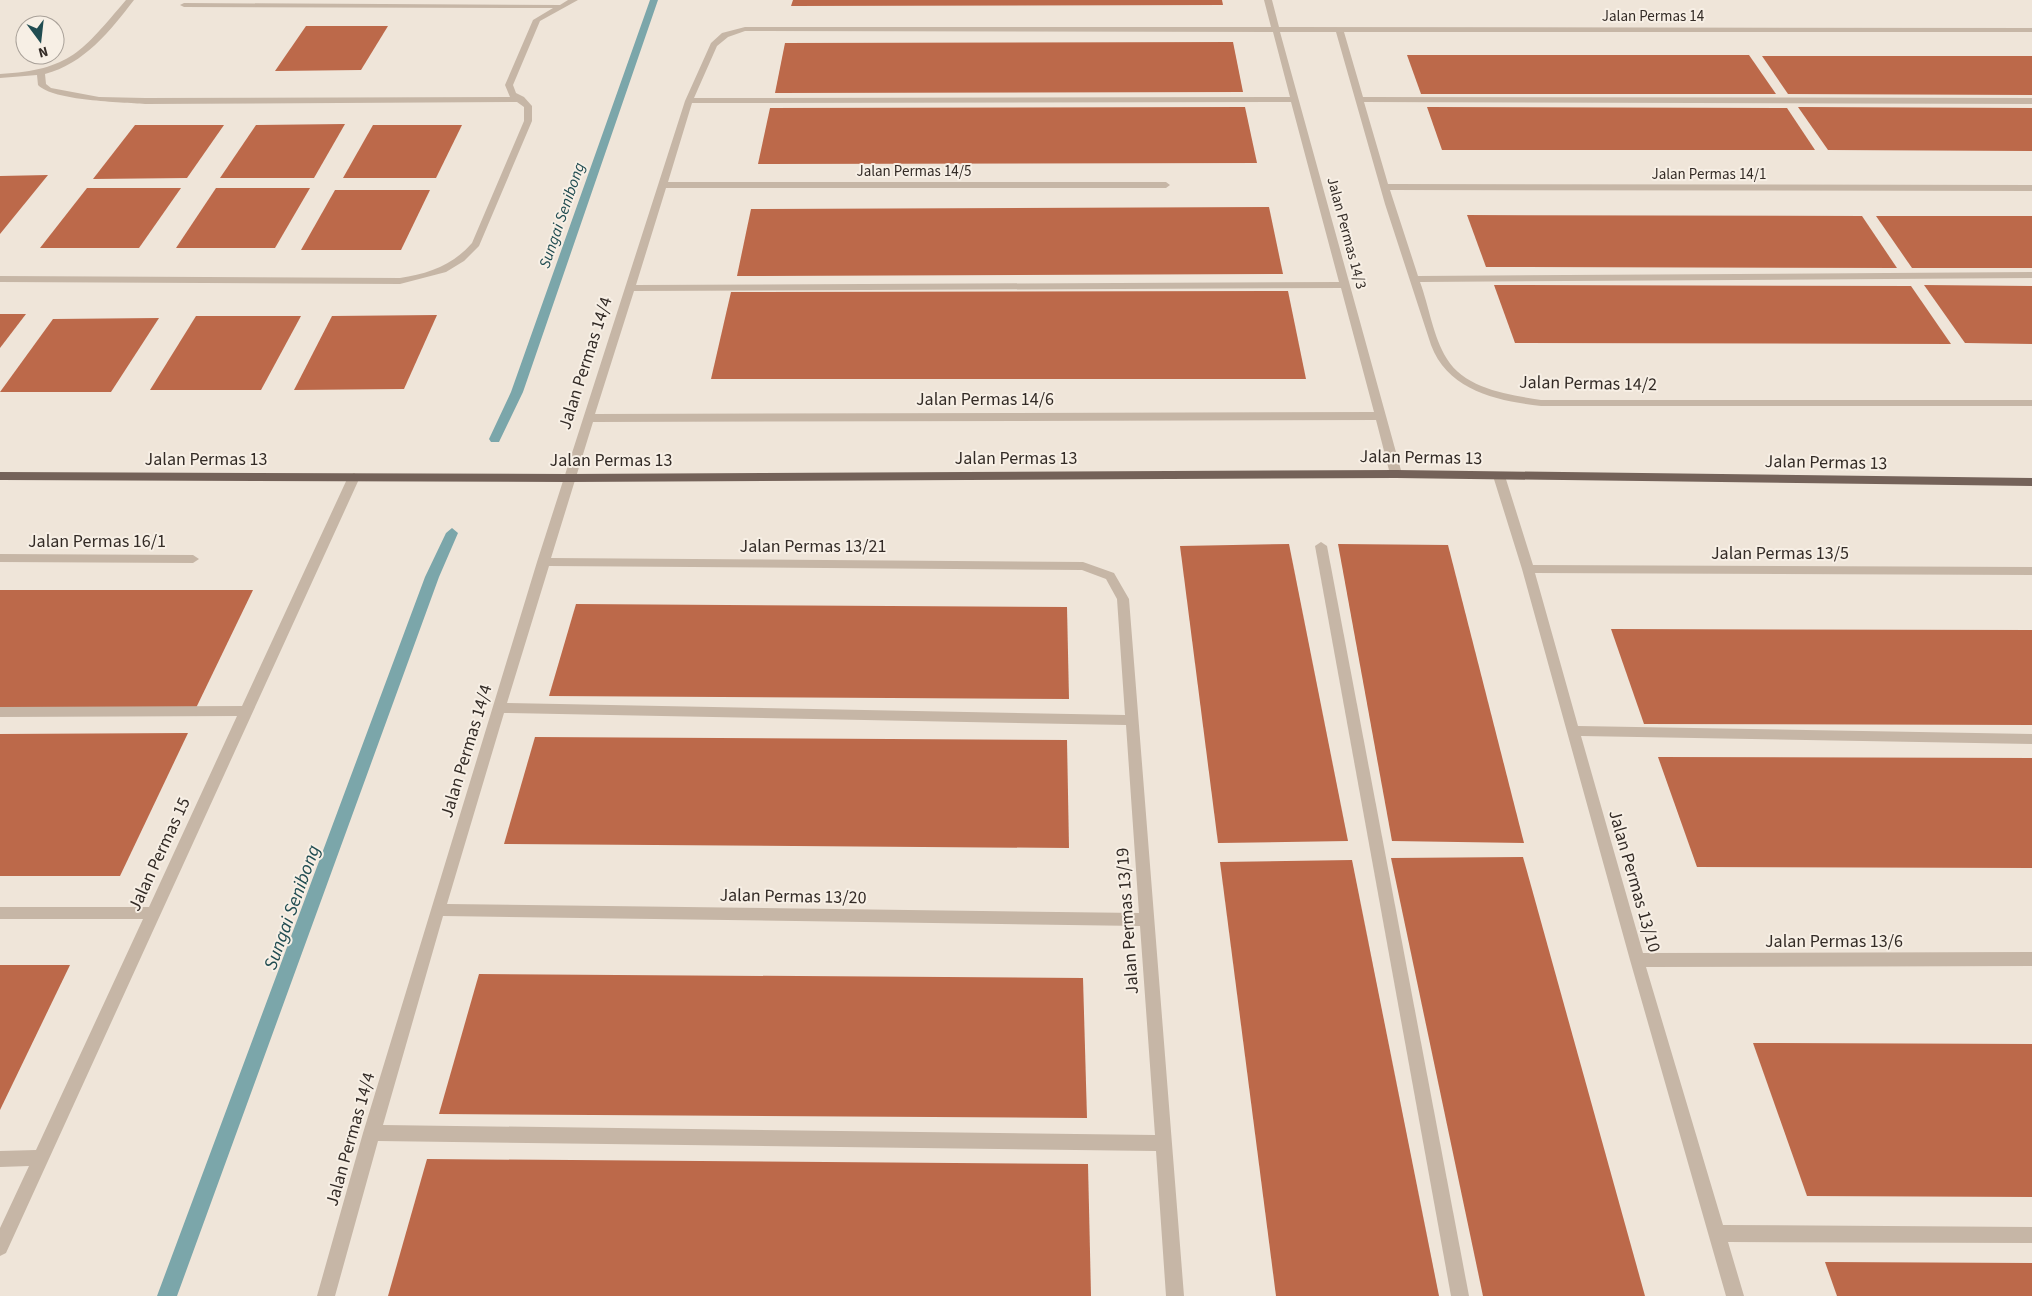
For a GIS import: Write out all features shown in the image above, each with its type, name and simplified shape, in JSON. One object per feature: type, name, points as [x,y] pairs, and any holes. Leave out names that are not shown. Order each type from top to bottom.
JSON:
[{"type":"main road","name":"Jalan Permas 13","points":[[0,476],[568,478],[1396,474],[2032,482]]},
{"type":"street","points":[[0,76],[41,74],[59,68],[83,54],[130,0]]},
{"type":"street","points":[[0,279],[400,281],[427,275],[459,261],[476,244],[528,121],[528,106],[512,94],[509,85],[537,20],[574,0]]},
{"type":"street","name":"Jalan Permas 14/3","points":[[1268,0],[1274,28],[1296,99],[1396,474]]},
{"type":"street","points":[[184,6],[562,6]]},
{"type":"street","name":"Jalan Permas 14","points":[[1274,28],[2032,30]]},
{"type":"street","name":"Jalan Permas 14/4","points":[[326,1296],[372,1133],[568,478],[589,418],[689,101],[714,45],[725,35],[745,29],[1274,28]]},
{"type":"street","name":"Jalan Permas 14/2","points":[[1339,29],[1413,279],[1444,363],[1460,377],[1507,399],[1541,403],[2032,403]]},
{"type":"street","points":[[41,74],[42,85],[48,90],[99,99],[144,101],[521,99]]},
{"type":"street","points":[[689,101],[1296,99]]},
{"type":"street","points":[[1360,99],[2032,101]]},
{"type":"street","name":"Jalan Permas 14/5","points":[[662,185],[1166,186]]},
{"type":"street","name":"Jalan Permas 14/1","points":[[1385,187],[2032,188]]},
{"type":"street","points":[[1413,279],[2032,275]]},
{"type":"street","points":[[630,288],[1346,285]]},
{"type":"street","name":"Jalan Permas 14/6","points":[[589,418],[1381,416]]},
{"type":"street","name":"Jalan Permas 13/10","points":[[1499,476],[1528,569],[1637,960],[1735,1296]]},
{"type":"street","name":"Jalan Permas 15","points":[[0,1247],[354,477]]},
{"type":"street","points":[[1321,546],[1460,1296]]},
{"type":"street","name":"Jalan Permas 16/1","points":[[0,558],[193,559]]},
{"type":"street","name":"Jalan Permas 13/21","points":[[543,562],[1083,566]]},
{"type":"street","name":"Jalan Permas 13/19","points":[[1083,566],[1110,576],[1123,599],[1175,1296]]},
{"type":"street","name":"Jalan Permas 13/5","points":[[1528,569],[2032,571]]},
{"type":"street","points":[[500,708],[1132,720]]},
{"type":"street","points":[[0,712],[246,711]]},
{"type":"street","points":[[1573,731],[2032,739]]},
{"type":"street","name":"Jalan Permas 13/20","points":[[439,910],[1147,920]]},
{"type":"street","points":[[0,913],[153,913]]},
{"type":"street","name":"Jalan Permas 13/6","points":[[1637,960],[2032,959]]},
{"type":"street","points":[[372,1133],[1164,1143]]},
{"type":"street","points":[[0,1159],[41,1158]]},
{"type":"street","points":[[1717,1233],[2032,1235]]},
{"type":"building","points":[[793,0],[1222,0],[1223,5],[791,6]]},
{"type":"building","points":[[306,26],[388,26],[361,70],[275,71]]},
{"type":"building","points":[[1233,42],[1243,92],[775,93],[785,43]]},
{"type":"building","points":[[1407,55],[1749,55],[1776,94],[1421,94]]},
{"type":"building","points":[[1762,56],[2032,56],[2032,95],[1788,94]]},
{"type":"building","points":[[1245,107],[1257,163],[758,164],[770,108]]},
{"type":"building","points":[[1427,107],[1787,108],[1815,150],[1442,150]]},
{"type":"building","points":[[1798,107],[2032,108],[2032,151],[1828,150]]},
{"type":"building","points":[[345,124],[314,178],[220,178],[256,125]]},
{"type":"building","points":[[135,125],[224,125],[187,178],[93,179]]},
{"type":"building","points":[[373,125],[462,125],[436,178],[343,178]]},
{"type":"building","points":[[48,175],[0,234],[0,176]]},
{"type":"building","points":[[87,188],[181,188],[139,248],[40,248]]},
{"type":"building","points":[[216,188],[310,188],[275,248],[176,248]]},
{"type":"building","points":[[335,190],[430,190],[401,250],[301,250]]},
{"type":"building","points":[[1269,207],[1283,274],[737,276],[751,209]]},
{"type":"building","points":[[1467,215],[1862,216],[1897,268],[1486,267]]},
{"type":"building","points":[[1876,216],[2032,216],[2032,268],[1912,268]]},
{"type":"building","points":[[1494,285],[1911,286],[1951,344],[1515,343]]},
{"type":"building","points":[[1924,285],[2032,286],[2032,344],[1965,343]]},
{"type":"building","points":[[1288,291],[1306,379],[711,379],[731,292]]},
{"type":"building","points":[[0,314],[26,314],[0,348]]},
{"type":"building","points":[[437,315],[404,389],[294,390],[332,316]]},
{"type":"building","points":[[196,316],[301,316],[261,390],[150,390]]},
{"type":"building","points":[[159,318],[111,392],[0,392],[53,319]]},
{"type":"building","points":[[1289,544],[1348,841],[1218,843],[1180,546]]},
{"type":"building","points":[[1338,544],[1448,545],[1524,843],[1392,841]]},
{"type":"building","points":[[0,590],[253,590],[196,708],[0,709]]},
{"type":"building","points":[[576,604],[1067,607],[1069,699],[549,696]]},
{"type":"building","points":[[1611,629],[2032,630],[2032,725],[1644,724]]},
{"type":"building","points":[[188,733],[120,876],[0,876],[0,734]]},
{"type":"building","points":[[535,737],[1067,740],[1069,848],[504,844]]},
{"type":"building","points":[[1658,757],[2032,758],[2032,868],[1697,867]]},
{"type":"building","points":[[1523,857],[1645,1296],[1483,1296],[1391,858]]},
{"type":"building","points":[[1352,860],[1439,1296],[1276,1296],[1220,862]]},
{"type":"building","points":[[0,965],[70,965],[0,1110]]},
{"type":"building","points":[[479,974],[1083,978],[1087,1118],[439,1114]]},
{"type":"building","points":[[1753,1043],[2032,1044],[2032,1197],[1807,1196]]},
{"type":"building","points":[[427,1159],[1088,1164],[1091,1296],[388,1296]]},
{"type":"building","points":[[1825,1262],[2032,1263],[2032,1296],[1837,1296]]},
{"type":"waterway","name":"Sungai Senibong","points":[[495,439],[517,392],[654,0]]},
{"type":"waterway","name":"Sungai Senibong","points":[[167,1296],[432,577],[452,533]]}]
